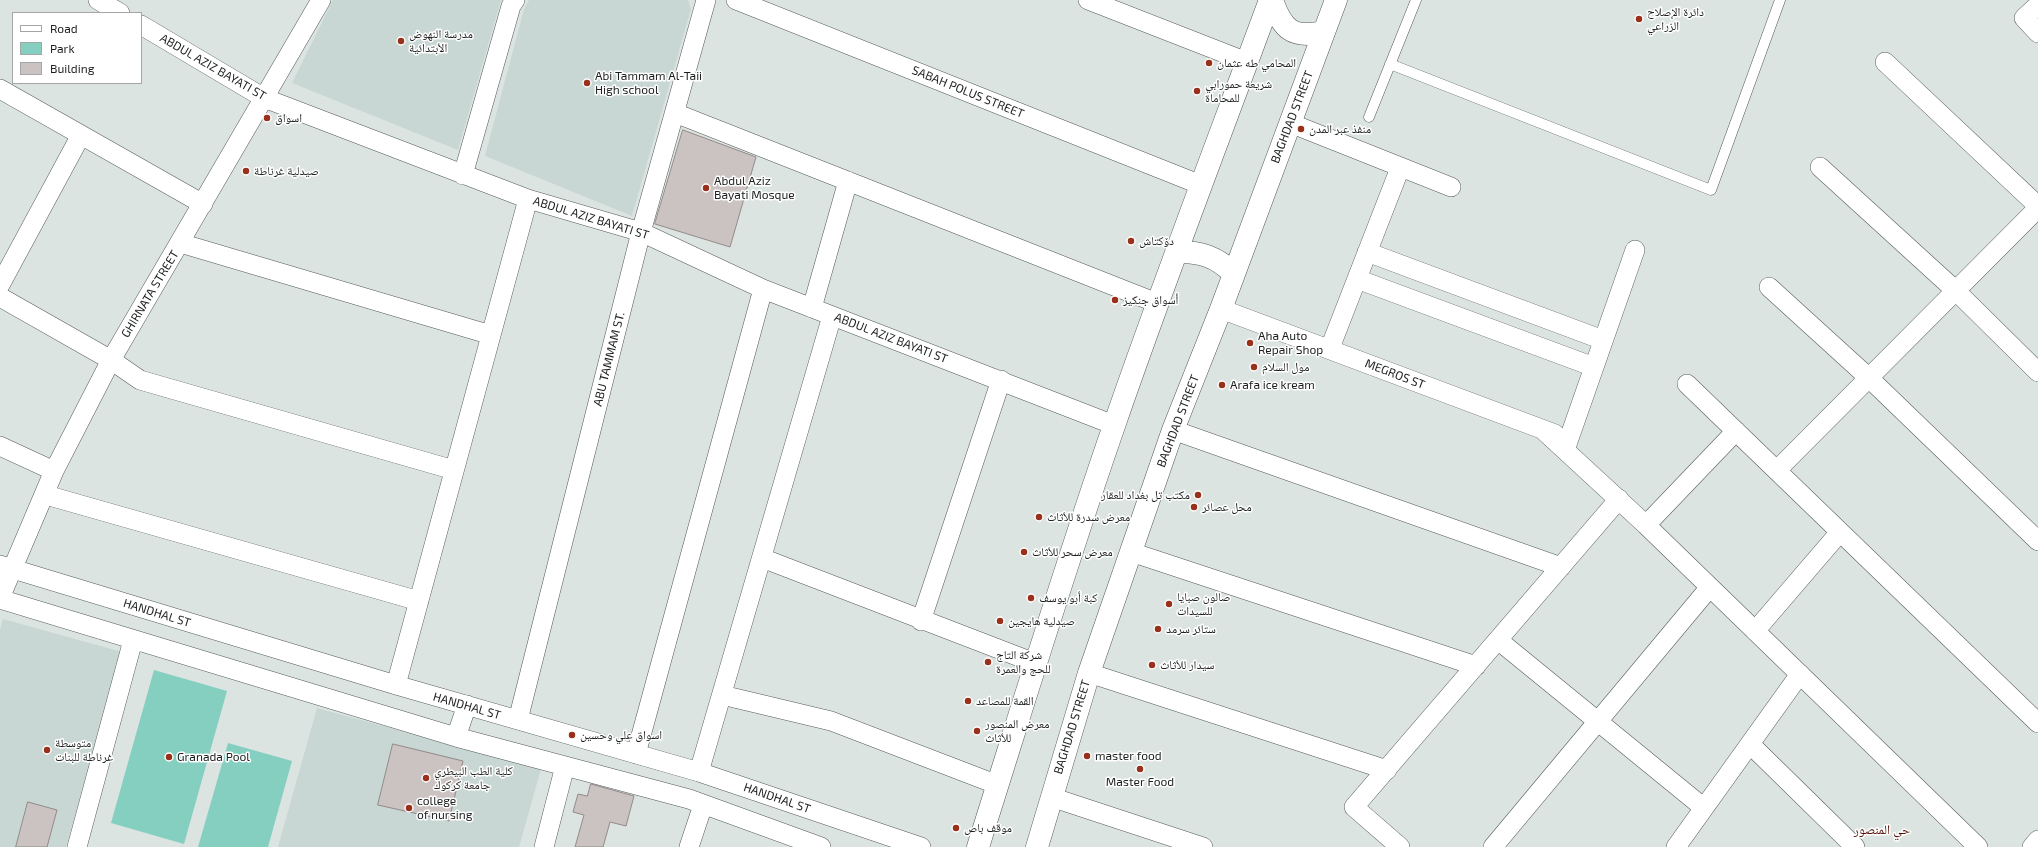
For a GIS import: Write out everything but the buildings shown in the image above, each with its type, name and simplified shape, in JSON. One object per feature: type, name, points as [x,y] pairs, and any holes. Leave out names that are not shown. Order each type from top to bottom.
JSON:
[{"type":"main road","points":[[978,847],[1035,664],[1114,425],[1157,302],[1271,0]]},
{"type":"main road","points":[[1271,0],[1277,15],[1285,27],[1296,33],[1309,36],[1324,32]]},
{"type":"main road","name":"BAGHDAD STREET","points":[[1037,847],[1089,673],[1173,430],[1221,309],[1336,0]]},
{"type":"main road","points":[[1176,252],[1189,252],[1208,256],[1225,265],[1234,274]]},
{"type":"street","points":[[98,0],[118,12]]},
{"type":"street","name":"GHIRNATA STREET","points":[[0,599],[6,567],[46,495],[54,471],[111,360],[321,0]]},
{"type":"street","points":[[463,175],[511,6],[515,0]]},
{"type":"street","name":"ABU TAMMAM ST.","points":[[518,720],[641,232],[706,0]]},
{"type":"street","name":"SABAH POLUS STREET","points":[[736,0],[1201,185]]},
{"type":"street","points":[[1088,0],[1247,62]]},
{"type":"street","points":[[2038,5],[2024,18],[2038,33]]},
{"type":"street","name":"ABDUL AZIZ BAYATI ST","points":[[142,26],[264,98],[528,199],[641,232],[763,289],[1114,425]]},
{"type":"street","points":[[1777,470],[2038,207],[1885,62]]},
{"type":"street","points":[[0,89],[203,204]]},
{"type":"street","points":[[675,113],[1157,302]]},
{"type":"street","points":[[1290,123],[1451,187]]},
{"type":"street","points":[[0,285],[81,135]]},
{"type":"street","points":[[1820,167],[1956,291],[2038,372]]},
{"type":"street","points":[[1330,348],[1400,168]]},
{"type":"street","points":[[812,308],[848,181]]},
{"type":"street","points":[[396,685],[528,199]]},
{"type":"street","points":[[180,243],[491,335]]},
{"type":"street","points":[[1635,250],[1567,445],[1619,499],[1978,847]]},
{"type":"street","points":[[1367,252],[1604,340]]},
{"type":"street","points":[[1357,279],[1594,368]]},
{"type":"street","points":[[1769,287],[1869,378],[2038,541]]},
{"type":"street","points":[[636,754],[763,289]]},
{"type":"street","points":[[0,297],[111,360],[140,380],[454,470]]},
{"type":"street","name":"MEGROS ST","points":[[1221,309],[1330,348],[1543,430],[1567,445]]},
{"type":"street","points":[[699,772],[832,316]]},
{"type":"street","points":[[921,621],[1001,380]]},
{"type":"street","points":[[1687,384],[2038,723]]},
{"type":"street","points":[[1173,430],[1561,567]]},
{"type":"street","points":[[1646,525],[1736,431]]},
{"type":"street","points":[[0,446],[54,471]]},
{"type":"street","points":[[46,495],[419,601]]},
{"type":"street","points":[[1400,847],[1354,807],[1619,499]]},
{"type":"street","points":[[1755,631],[1840,532]]},
{"type":"street","points":[[1131,552],[1476,666]]},
{"type":"street","points":[[762,558],[1035,664]]},
{"type":"street","name":"HANDHAL ST","points":[[6,567],[396,685],[699,772],[921,847]]},
{"type":"street","points":[[1493,847],[1710,587]]},
{"type":"street","points":[[0,599],[456,737],[704,805],[821,847]]},
{"type":"street","points":[[77,847],[133,640]]},
{"type":"street","points":[[1498,640],[1704,808]]},
{"type":"street","points":[[1089,673],[1387,770]]},
{"type":"street","points":[[1676,847],[1800,674]]},
{"type":"street","points":[[722,695],[831,720],[998,785]]},
{"type":"street","points":[[456,737],[467,706]]},
{"type":"street","points":[[1750,744],[1856,847]]},
{"type":"street","points":[[544,847],[566,766]]},
{"type":"street","points":[[1051,797],[1203,847]]},
{"type":"street","points":[[689,847],[704,805]]},
{"type":"street","points":[[2032,847],[2038,840]]},
{"type":"lane","points":[[1369,117],[1416,0]]},
{"type":"lane","points":[[1390,64],[1711,190],[1780,0]]},
{"type":"shaded area","name":"مدرسة النهوض الأبتدائية","points":[[333,0],[501,0],[458,150],[292,83]]},
{"type":"shaded area","name":"Abi Tammam Al-Taii High school","points":[[529,0],[688,0],[691,9],[632,216],[485,156],[524,9]]},
{"type":"shaded area","name":"متوسطة غرناطة للبنات","points":[[3,619],[122,652],[66,847],[0,847],[0,630]]},
{"type":"shaded area","name":"college of nursing","points":[[317,708],[541,769],[519,847],[278,847]]},
{"type":"green space","name":"Granada Pool","points":[[154,670],[227,691],[184,844],[111,823]]},
{"type":"green space","points":[[228,743],[292,761],[268,847],[198,847]]},
{"type":"place","name":"دائرة الإصلاح الزراعي","points":[[1639,19]]},
{"type":"place","name":"مدرسة النهوض الأبتدائية","points":[[401,41]]},
{"type":"place","name":"المحامي طه عثمان","points":[[1209,63]]},
{"type":"place","name":"Abi Tammam Al-Taii High school","points":[[587,83]]},
{"type":"place","name":"شريعة حمورابي للمحاماة","points":[[1197,91]]},
{"type":"place","name":"اسواق","points":[[267,118]]},
{"type":"place","name":"منفذ عبر المدن","points":[[1301,129]]},
{"type":"place","name":"صيدلية غرناطة","points":[[246,171]]},
{"type":"place","name":"Abdul Aziz Bayati Mosque","points":[[706,188]]},
{"type":"place","name":"دۆکتاش","points":[[1131,241]]},
{"type":"place","name":"أسواق جنكيز","points":[[1115,300]]},
{"type":"place","name":"Aha Auto Repair Shop","points":[[1250,343]]},
{"type":"place","name":"مول السلام","points":[[1254,367]]},
{"type":"place","name":"Arafa ice kream","points":[[1222,385]]},
{"type":"place","name":"مكتب تل بغداد للعقار","points":[[1198,495]]},
{"type":"place","name":"محل عصائر","points":[[1194,507]]},
{"type":"place","name":"معرض سدرة للأثاث","points":[[1039,517]]},
{"type":"place","name":"معرض سحر للأثاث","points":[[1024,552]]},
{"type":"place","name":"كبة أبو يوسف","points":[[1031,598]]},
{"type":"place","name":"صالون صبايا للسيدات","points":[[1169,604]]},
{"type":"place","name":"صيدلية هايجين","points":[[1000,621]]},
{"type":"place","name":"ستائر سرمد","points":[[1158,629]]},
{"type":"place","name":"شركة التاج للحج والعمرة","points":[[988,662]]},
{"type":"place","name":"سيدار للأثاث","points":[[1152,665]]},
{"type":"place","name":"القمة للمصاعد","points":[[968,701]]},
{"type":"place","name":"معرض المنصور للأثاث","points":[[977,731]]},
{"type":"place","name":"اسواق علي وحسين","points":[[572,735]]},
{"type":"place","name":"متوسطة غرناطة للبنات","points":[[47,750]]},
{"type":"place","name":"master food","points":[[1087,756]]},
{"type":"place","name":"Granada Pool","points":[[169,757]]},
{"type":"place","name":"Master Food","points":[[1140,769]]},
{"type":"place","name":"كلية الطب البيطري جامعة كركوك","points":[[426,778]]},
{"type":"place","name":"college of nursing","points":[[409,808]]},
{"type":"place","name":"موقف باص","points":[[956,828]]},
{"type":"district","name":"حي المنصور","points":[[1882,830]]}]
